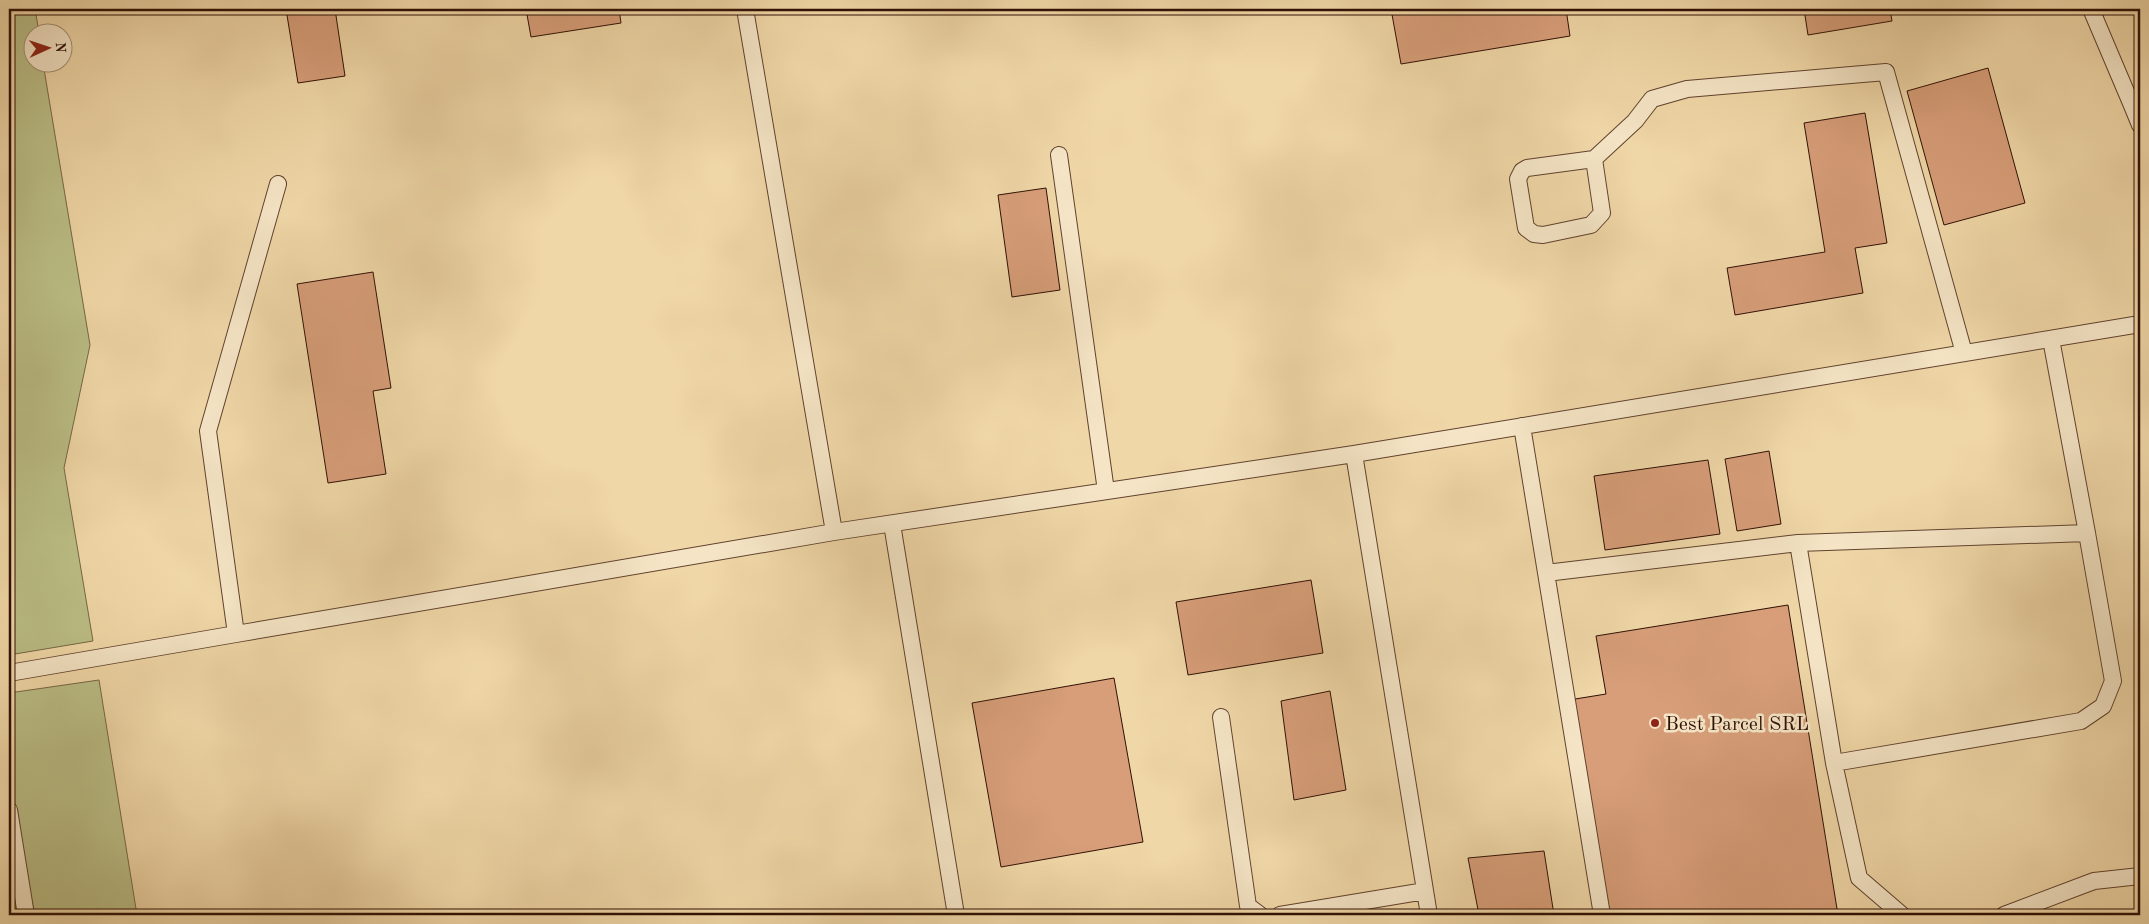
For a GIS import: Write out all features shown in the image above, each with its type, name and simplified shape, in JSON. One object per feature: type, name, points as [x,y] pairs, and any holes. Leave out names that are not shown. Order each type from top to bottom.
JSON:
[{"type":"lane","points":[[745,9],[834,532]]},
{"type":"lane","points":[[2091,9],[2137,107],[2140,124]]},
{"type":"lane","points":[[1594,159],[1602,213],[1598,220],[1591,225],[1543,235],[1534,234],[1526,228],[1518,179],[1522,171],[1527,168],[1594,159],[1635,121],[1652,100],[1687,89],[1886,72],[1964,353]]},
{"type":"lane","points":[[1059,155],[1106,491]]},
{"type":"lane","points":[[236,634],[208,432],[278,184]]},
{"type":"lane","points":[[9,673],[834,532],[1354,454],[2140,324]]},
{"type":"lane","points":[[1834,763],[2080,721],[2103,706],[2114,681],[2052,339]]},
{"type":"lane","points":[[1522,426],[1602,915]]},
{"type":"lane","points":[[1354,454],[1429,915]]},
{"type":"lane","points":[[892,524],[956,915]]},
{"type":"lane","points":[[1546,573],[1798,542],[2087,533]]},
{"type":"lane","points":[[1798,542],[1834,763],[1859,878],[1902,915]]},
{"type":"lane","points":[[1221,717],[1248,906],[1260,915]]},
{"type":"lane","points":[[9,810],[26,915]]},
{"type":"lane","points":[[2004,915],[2094,881],[2140,876]]},
{"type":"lane","points":[[1280,915],[1425,891]]},
{"type":"green space","points":[[9,9],[35,9],[37,22],[22,22],[22,72],[44,72],[90,345],[64,468],[93,641],[9,655]]},
{"type":"green space","points":[[99,680],[137,915],[9,915],[9,693]]},
{"type":"building","points":[[286,9],[335,9],[345,76],[298,83]]},
{"type":"building","points":[[526,9],[619,9],[621,23],[531,37]]},
{"type":"building","points":[[1391,9],[1566,9],[1570,36],[1401,64]]},
{"type":"building","points":[[1804,9],[1890,9],[1892,21],[1808,35]]},
{"type":"building","points":[[1988,68],[2025,203],[1944,225],[1907,91]]},
{"type":"building","points":[[1865,113],[1887,243],[1855,248],[1863,293],[1735,315],[1727,268],[1825,252],[1804,123]]},
{"type":"building","points":[[1046,188],[1060,290],[1012,297],[998,195]]},
{"type":"building","points":[[373,272],[391,388],[373,391],[386,474],[328,483],[297,284]]},
{"type":"building","points":[[1769,451],[1781,524],[1737,531],[1725,459]]},
{"type":"building","points":[[1708,460],[1720,534],[1605,550],[1594,476]]},
{"type":"building","points":[[1311,580],[1323,653],[1188,675],[1176,602]]},
{"type":"building","points":[[1788,605],[1838,915],[1604,915],[1569,700],[1606,694],[1596,636]]},
{"type":"building","points":[[1114,678],[1143,842],[1001,867],[972,703]]},
{"type":"building","points":[[1330,691],[1346,790],[1294,800],[1281,701]]},
{"type":"building","points":[[1544,851],[1554,915],[1479,915],[1468,858]]},
{"type":"place","name":"Best Parcel SRL","points":[[1655,723]]}]
